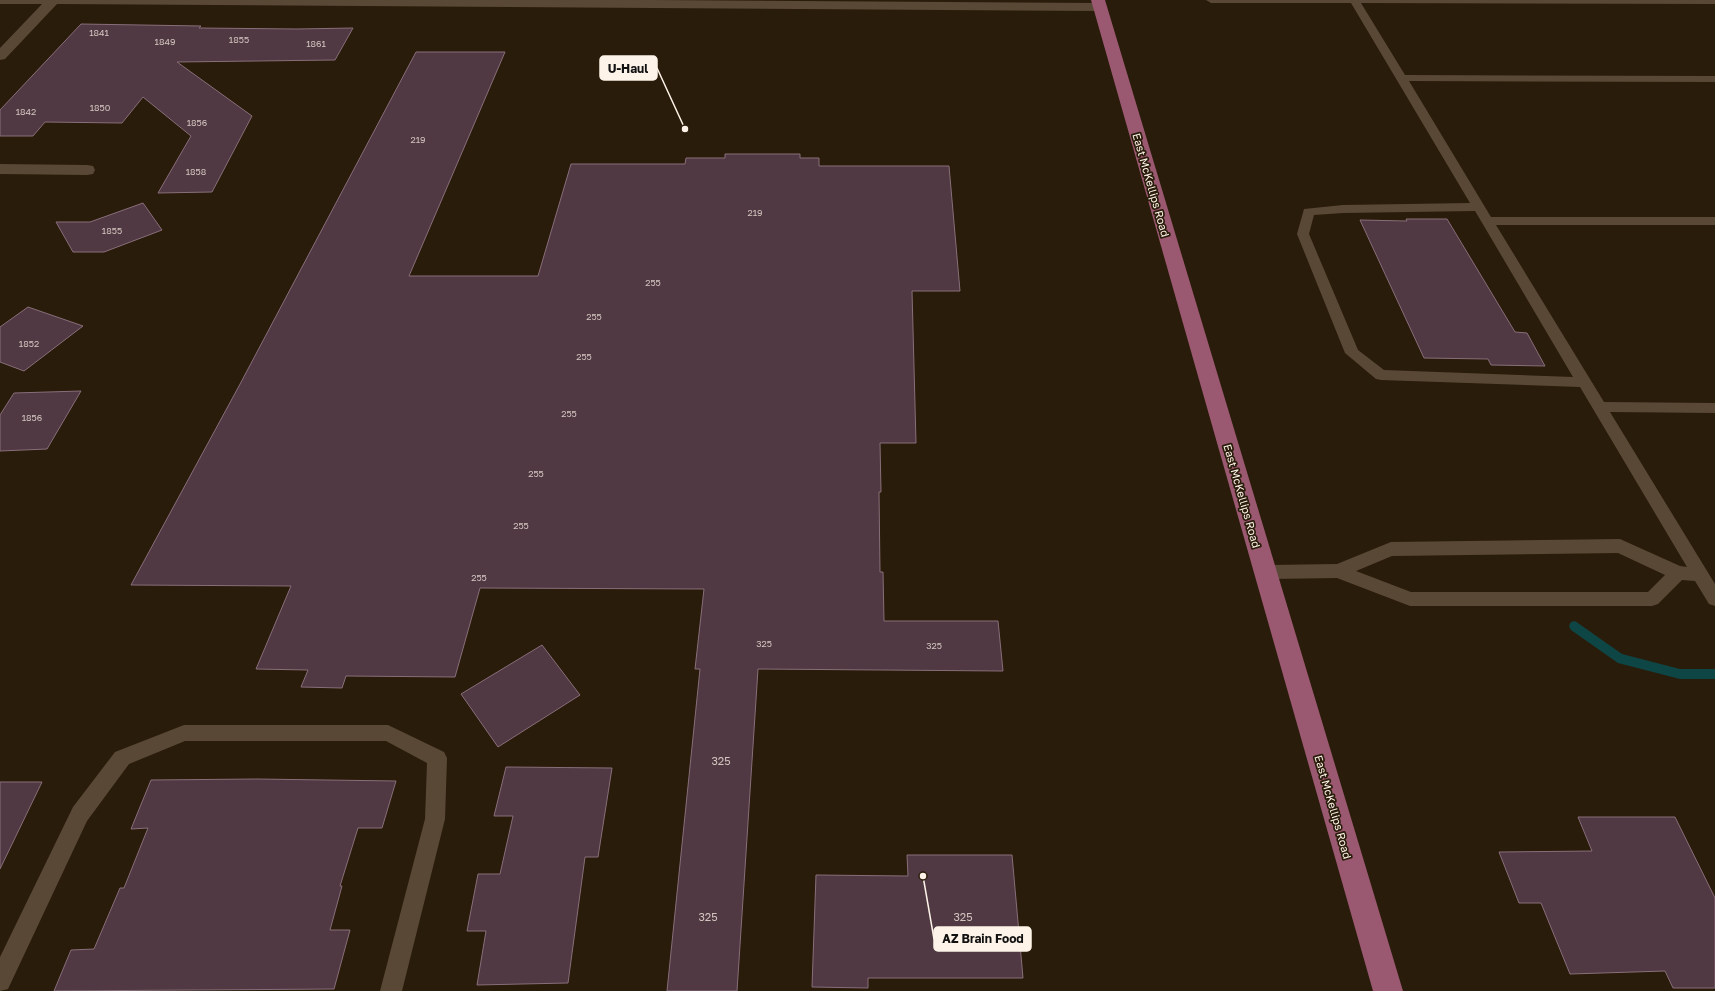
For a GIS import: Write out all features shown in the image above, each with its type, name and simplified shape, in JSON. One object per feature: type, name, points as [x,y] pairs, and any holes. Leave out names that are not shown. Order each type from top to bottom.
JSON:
[{"type":"main road","name":"East McKellips Road","points":[[1098,3],[1388,991]]},
{"type":"street","points":[[0,0],[1098,3]]},
{"type":"street","points":[[0,56],[54,0]]},
{"type":"street","points":[[0,169],[87,170]]},
{"type":"lane","points":[[1211,0],[1715,1]]},
{"type":"lane","points":[[1354,0],[1715,599]]},
{"type":"lane","points":[[1401,78],[1715,79]]},
{"type":"lane","points":[[1479,207],[1350,209],[1308,212],[1303,234],[1352,353],[1381,375],[1584,382]]},
{"type":"lane","points":[[1487,221],[1715,221]]},
{"type":"lane","points":[[1599,407],[1715,408]]},
{"type":"lane","points":[[1264,572],[1338,571],[1391,549],[1620,546],[1678,573],[1700,574]]},
{"type":"lane","points":[[1338,571],[1410,599],[1652,599],[1678,573]]},
{"type":"lane","points":[[0,981],[80,814],[122,758],[184,733],[388,733],[437,758],[435,819],[391,991]]},
{"type":"building","points":[[81,24],[201,26],[199,28],[353,28],[335,60],[177,62],[252,116],[212,192],[158,193],[191,136],[143,97],[122,123],[45,122],[33,136],[0,136],[0,110]]},
{"type":"building","points":[[416,52],[505,52],[409,276],[538,276],[571,164],[685,164],[686,158],[725,158],[725,154],[800,154],[800,158],[819,158],[819,166],[949,166],[960,291],[912,291],[916,443],[880,443],[880,572],[883,572],[884,621],[998,621],[1003,671],[758,669],[737,991],[667,991],[700,669],[695,669],[704,589],[480,588],[455,677],[346,676],[342,688],[301,687],[308,670],[256,669],[291,586],[131,585],[239,386]]},
{"type":"building","points":[[143,203],[162,230],[104,252],[73,252],[56,222],[90,222]]},
{"type":"building","points":[[1406,219],[1447,219],[1515,332],[1527,333],[1545,366],[1491,365],[1488,359],[1424,358],[1360,220],[1407,221]]},
{"type":"building","points":[[28,307],[83,326],[24,371],[0,362],[0,327]]},
{"type":"building","points":[[81,391],[47,449],[0,451],[0,415],[14,393]]},
{"type":"building","points":[[542,645],[580,695],[498,747],[461,694]]},
{"type":"building","points":[[506,767],[612,768],[598,857],[585,857],[568,983],[477,985],[486,931],[467,931],[478,874],[500,874],[513,816],[494,816]]},
{"type":"building","points":[[257,779],[396,781],[382,828],[358,828],[340,886],[342,886],[330,930],[350,930],[334,989],[54,991],[71,950],[94,949],[120,888],[124,888],[148,828],[131,829],[151,780]]},
{"type":"building","points":[[0,782],[42,782],[0,869]]},
{"type":"building","points":[[1578,817],[1675,817],[1715,898],[1715,988],[1673,988],[1665,971],[1570,974],[1541,903],[1519,903],[1499,852],[1592,851]]},
{"type":"building","points":[[907,855],[1012,855],[1023,978],[868,978],[868,988],[812,987],[816,875],[908,876]]},
{"type":"waterway","points":[[1575,626],[1618,658],[1680,674],[1715,674]]},
{"type":"place","name":"U-Haul","points":[[685,129]]},
{"type":"place","name":"AZ Brain Food","points":[[923,876]]}]
